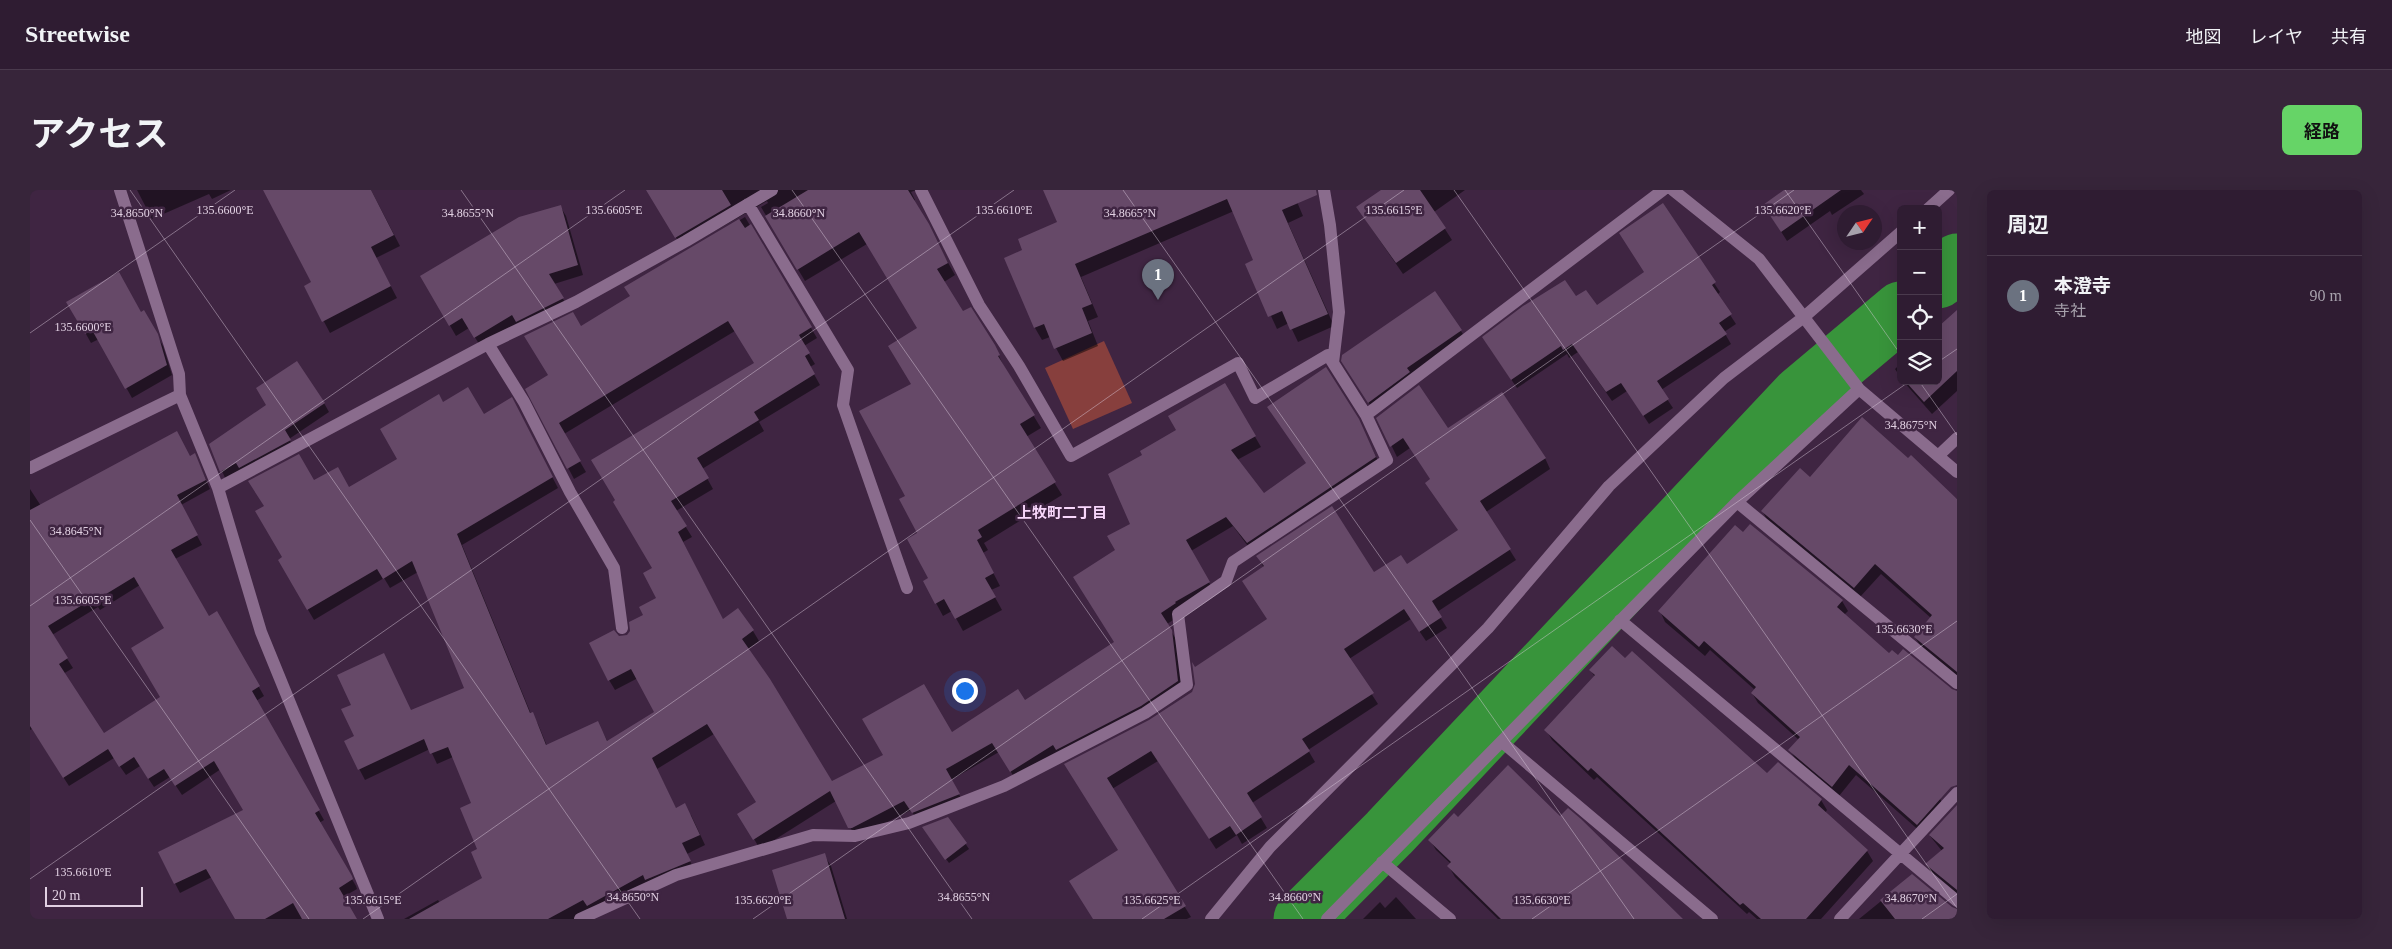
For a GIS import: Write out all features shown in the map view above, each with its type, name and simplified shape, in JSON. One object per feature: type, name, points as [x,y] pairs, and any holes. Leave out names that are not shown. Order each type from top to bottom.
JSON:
[{"type":"street","points":[[120,190],[179,374],[180,395],[218,488],[261,632],[378,919]]},
{"type":"street","points":[[218,488],[488,344],[576,302],[686,241],[772,190]]},
{"type":"street","points":[[580,919],[676,875],[721,861],[813,835],[854,836],[908,823],[1004,786],[1146,713],[1187,685],[1178,614],[1226,581],[1233,562],[1387,460],[1366,415],[1328,355],[1255,398],[1238,363],[1071,456],[1019,366],[979,305],[921,190]]},
{"type":"street","points":[[1324,190],[1330,225],[1339,312],[1333,363]]},
{"type":"street","points":[[1366,415],[1663,190]]},
{"type":"street","points":[[1673,190],[1759,259],[1859,390],[1957,472]]},
{"type":"street","points":[[1932,205],[1949,190]]},
{"type":"street","points":[[748,204],[848,370],[843,405],[907,588]]},
{"type":"street","points":[[1211,919],[1270,847],[1488,628],[1609,486],[1724,378],[1804,317],[1897,236]]},
{"type":"street","points":[[488,344],[524,402],[570,492],[614,568],[622,628]]},
{"type":"street","points":[[1327,919],[1737,502],[1859,390]]},
{"type":"street","points":[[30,468],[180,395]]},
{"type":"street","points":[[1938,456],[1957,438]]},
{"type":"street","points":[[1737,502],[1957,683]]},
{"type":"street","points":[[1620,620],[1957,901]]},
{"type":"street","points":[[1502,742],[1712,919]]},
{"type":"street","points":[[1840,919],[1957,793]]},
{"type":"street","points":[[1382,862],[1450,919]]},
{"type":"shaded area","points":[[1104,341],[1132,403],[1073,429],[1045,368]]},
{"type":"building","points":[[263,190],[371,190],[394,235],[371,247],[391,286],[322,322],[304,286],[311,282]]},
{"type":"building","points":[[646,190],[722,190],[731,205],[675,238]]},
{"type":"building","points":[[808,190],[908,190],[929,224],[948,263],[937,269],[963,311],[971,307],[995,345],[1000,355],[998,356],[1035,415],[1020,424],[1056,482],[978,530],[982,537],[977,540],[994,573],[985,578],[996,597],[955,619],[944,599],[935,604],[923,581],[928,578],[907,539],[917,533],[899,499],[905,496],[859,411],[911,384],[888,346],[917,328],[859,232],[797,270],[765,216]]},
{"type":"building","points":[[1043,190],[1316,190],[1317,195],[1282,210],[1328,314],[1290,330],[1282,311],[1268,317],[1245,264],[1253,260],[1227,199],[1075,264],[1092,304],[1082,308],[1092,333],[1054,349],[1044,324],[1034,328],[1004,258],[1022,250],[1018,239],[1057,222]]},
{"type":"building","points":[[1381,190],[1420,190],[1446,228],[1396,263],[1356,207]]},
{"type":"building","points":[[1784,190],[1841,190],[1781,232],[1763,205]]},
{"type":"building","points":[[1663,203],[1716,282],[1712,285],[1732,314],[1719,323],[1727,334],[1657,381],[1669,399],[1643,416],[1621,383],[1606,392],[1572,344],[1563,350],[1561,346],[1511,380],[1482,337],[1523,306],[1565,280],[1576,296],[1586,290],[1597,305],[1644,272],[1619,233]]},
{"type":"building","points":[[561,205],[578,265],[549,274],[564,298],[516,322],[512,315],[474,338],[462,318],[449,326],[420,276],[519,217]]},
{"type":"building","points":[[739,219],[745,228],[751,224],[812,327],[799,335],[810,353],[805,356],[815,374],[754,412],[759,420],[697,458],[709,478],[671,501],[687,526],[678,532],[723,619],[738,608],[754,630],[742,639],[770,679],[832,781],[883,755],[862,719],[924,684],[952,732],[1018,689],[1025,700],[1114,642],[1073,577],[1115,550],[1107,536],[1130,524],[1108,474],[1142,455],[1140,451],[1176,430],[1168,416],[1225,383],[1256,436],[1231,450],[1264,493],[1306,463],[1267,407],[1326,367],[1359,419],[1376,457],[1247,543],[1226,517],[1186,540],[1210,582],[1175,602],[1161,613],[1172,630],[1178,681],[1141,706],[1056,750],[1053,745],[1010,772],[992,743],[946,769],[960,794],[912,813],[904,801],[852,828],[848,828],[830,791],[753,840],[737,814],[756,802],[707,724],[652,758],[676,808],[685,803],[700,835],[682,843],[691,861],[645,880],[643,875],[587,906],[583,900],[548,919],[409,919],[482,878],[471,852],[477,849],[460,808],[471,803],[448,747],[430,754],[424,739],[358,770],[344,741],[354,736],[341,709],[351,705],[337,675],[384,653],[411,710],[464,688],[412,561],[383,579],[377,569],[307,610],[278,560],[282,557],[255,511],[264,506],[248,481],[299,454],[314,480],[338,467],[349,487],[397,459],[380,429],[439,394],[443,402],[468,387],[484,414],[512,397],[553,477],[457,534],[530,713],[533,712],[546,745],[598,721],[607,741],[654,712],[631,669],[608,681],[589,643],[614,630],[619,636],[627,635],[630,631],[629,622],[643,615],[639,607],[656,598],[643,573],[652,568],[591,460],[754,363],[728,321],[559,423],[581,461],[567,469],[525,389],[548,375],[524,336],[573,312],[581,326],[630,296],[624,287]]},
{"type":"building","points":[[119,272],[141,312],[144,310],[158,334],[167,365],[125,389],[92,330],[85,334],[66,302]]},
{"type":"building","points":[[1435,291],[1462,330],[1407,368],[1410,372],[1368,403],[1341,361],[1342,355]]},
{"type":"building","points":[[1957,310],[1957,371],[1924,402],[1909,385],[1942,385],[1942,323]]},
{"type":"building","points":[[297,361],[325,403],[285,430],[291,440],[239,468],[236,463],[220,472],[209,444],[266,405],[256,388]]},
{"type":"building","points":[[1419,385],[1448,428],[1502,392],[1546,458],[1480,501],[1511,549],[1432,601],[1442,617],[1419,632],[1404,609],[1344,649],[1374,693],[1302,739],[1310,751],[1247,793],[1262,817],[1236,835],[1230,826],[1209,839],[1151,751],[1107,778],[1186,906],[1164,919],[1093,919],[1069,881],[1118,850],[1064,764],[1149,720],[1192,692],[1195,684],[1192,662],[1195,667],[1267,619],[1242,581],[1264,566],[1256,556],[1332,506],[1374,572],[1401,555],[1407,564],[1458,530],[1425,483],[1430,479],[1403,438],[1390,447],[1376,418]]},
{"type":"building","points":[[1862,417],[1908,458],[1911,455],[1957,499],[1957,672],[1914,637],[1932,615],[1875,564],[1854,588],[1761,511],[1800,468],[1810,477]]},
{"type":"building","points":[[177,431],[190,456],[195,453],[206,480],[177,495],[198,535],[171,550],[209,616],[217,611],[260,686],[252,691],[320,810],[315,813],[352,876],[353,879],[339,888],[357,919],[302,919],[293,903],[265,919],[235,919],[206,869],[174,884],[158,852],[243,810],[214,761],[175,786],[164,769],[148,779],[134,757],[119,767],[108,749],[63,778],[30,726],[30,510]],"holes":[[[134,577],[164,628],[131,648],[160,697],[104,733],[59,664],[68,658],[48,626],[92,599],[93,602]]]},
{"type":"building","points":[[1750,524],[1843,600],[1837,607],[1889,653],[1892,650],[1898,655],[1903,649],[1957,691],[1957,785],[1951,787],[1917,825],[1849,765],[1832,787],[1788,750],[1800,737],[1751,693],[1756,687],[1704,641],[1699,647],[1658,611],[1735,525],[1743,532]]},
{"type":"building","points":[[1612,646],[1625,658],[1632,651],[1767,773],[1778,762],[1822,799],[1818,805],[1868,850],[1806,919],[1761,919],[1743,903],[1740,905],[1591,768],[1588,771],[1544,730],[1595,675],[1589,670]]},
{"type":"building","points":[[1508,765],[1560,816],[1568,808],[1581,819],[1683,919],[1501,919],[1447,866],[1451,862],[1428,840],[1454,813],[1458,817]]},
{"type":"building","points":[[1957,805],[1957,890],[1925,864],[1944,848],[1929,835]]},
{"type":"building","points":[[948,817],[967,843],[945,860],[922,827]]},
{"type":"building","points":[[825,853],[845,919],[787,919],[772,870]]},
{"type":"building","points":[[1912,874],[1957,909],[1957,919],[1895,919],[1880,900]]},
{"type":"waterway","points":[[1942,276],[1957,263]]},
{"type":"waterway","points":[[1303,919],[1389,833],[1801,395],[1897,314]]},
{"type":"place","name":"本澄寺","points":[[1158,300]]},
{"type":"district","name":"上牧町二丁目","points":[[1062,513]]}]
